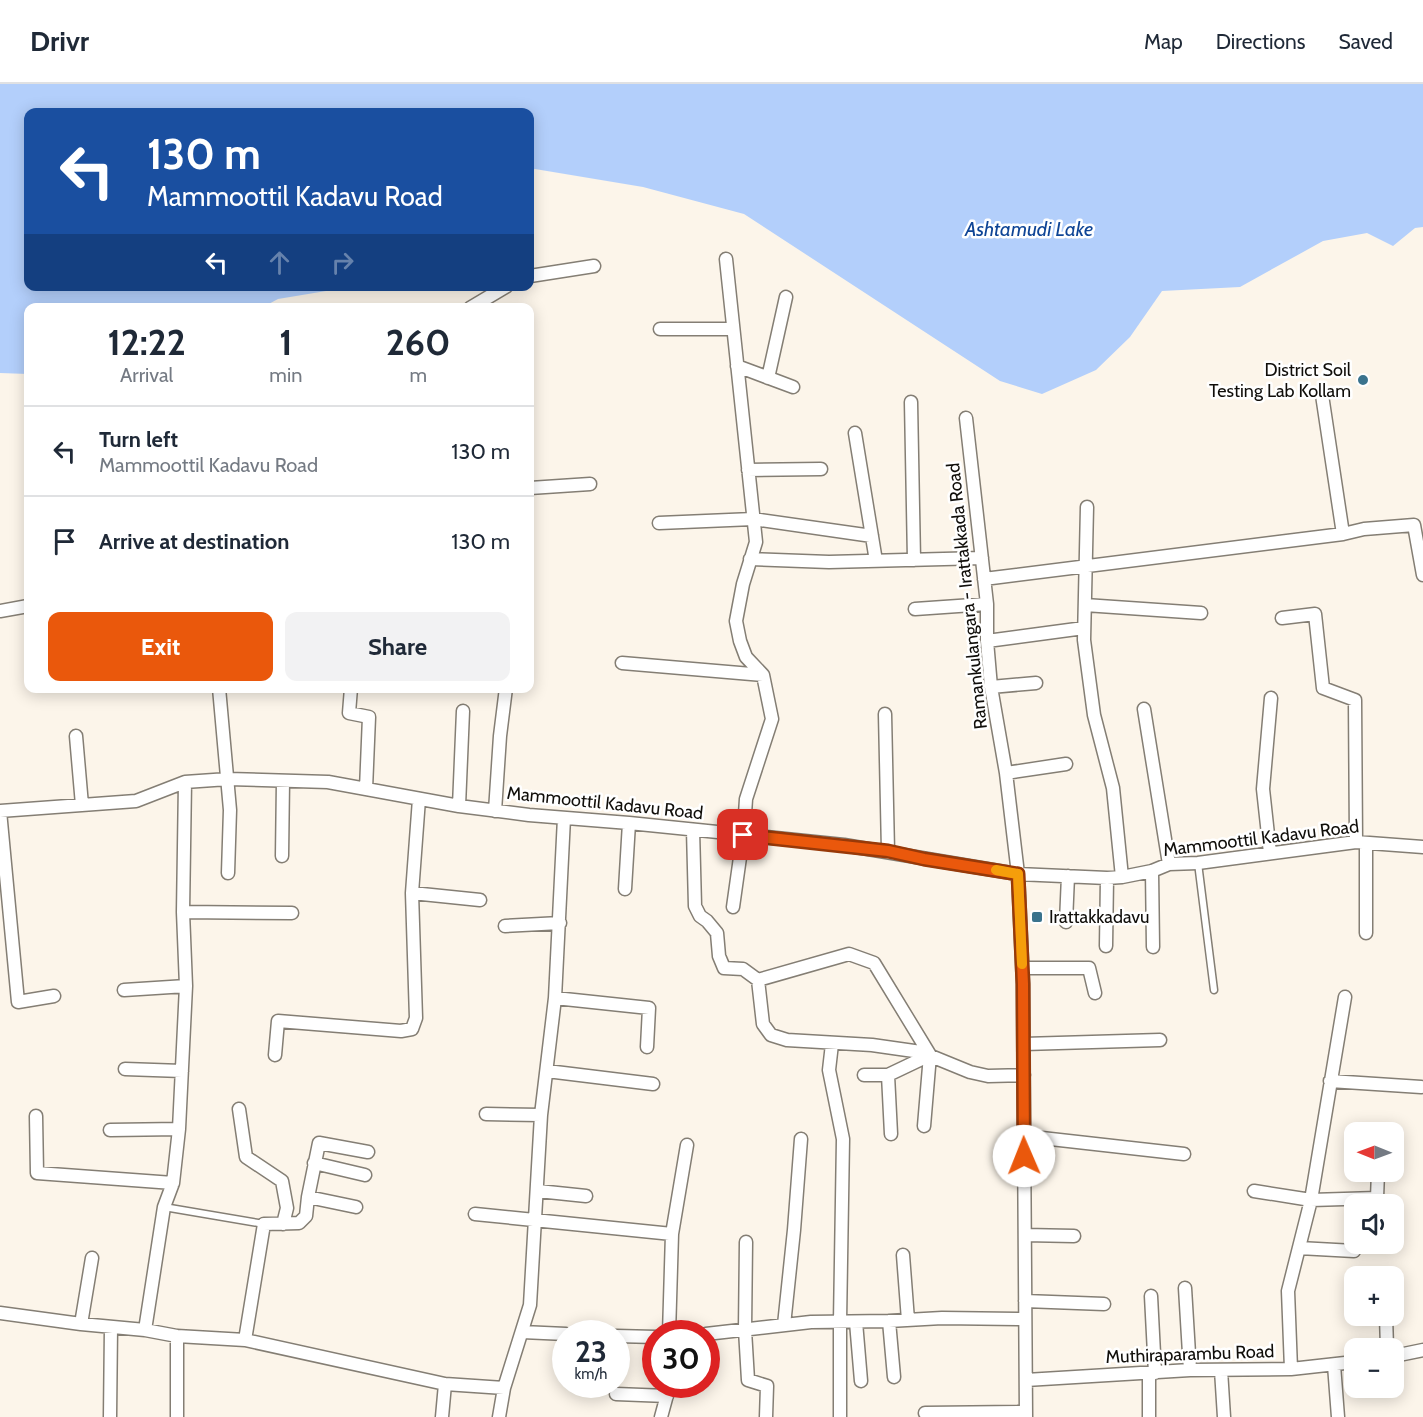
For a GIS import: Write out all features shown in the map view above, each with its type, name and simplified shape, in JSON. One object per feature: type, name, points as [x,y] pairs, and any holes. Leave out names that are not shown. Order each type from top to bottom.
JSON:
[{"type":"street","points":[[726,259],[756,542],[743,584],[736,621],[746,657],[763,675],[772,719],[746,800],[733,906]]},
{"type":"street","points":[[534,275],[594,267]]},
{"type":"street","points":[[478,303],[499,291]]},
{"type":"street","points":[[768,378],[786,297]]},
{"type":"street","points":[[660,329],[733,329]]},
{"type":"street","points":[[737,366],[793,387]]},
{"type":"street","points":[[1322,395],[1343,534]]},
{"type":"street","points":[[911,402],[914,560]]},
{"type":"street","name":"Ramankulangara - Irattakkada Road","points":[[966,418],[987,604],[991,687],[1006,773],[1018,874],[1023,968],[1026,1415]]},
{"type":"street","points":[[855,433],[876,561]]},
{"type":"street","points":[[748,470],[821,469]]},
{"type":"street","points":[[534,488],[590,484]]},
{"type":"street","points":[[1087,507],[1084,640],[1094,714],[1113,788],[1122,877]]},
{"type":"street","points":[[659,523],[753,519],[872,536]]},
{"type":"street","points":[[984,579],[1343,534],[1364,529],[1414,525],[1420,544],[1423,575]]},
{"type":"street","points":[[750,559],[829,562],[982,558]]},
{"type":"street","points":[[915,609],[987,604]]},
{"type":"street","points":[[1085,605],[1201,613]]},
{"type":"street","points":[[0,611],[24,607]]},
{"type":"street","points":[[1282,618],[1315,614],[1323,688],[1355,700],[1366,933]]},
{"type":"street","points":[[987,641],[1084,628]]},
{"type":"street","points":[[622,663],[763,675]]},
{"type":"street","points":[[991,687],[1036,683]]},
{"type":"street","points":[[219,693],[230,810],[228,873]]},
{"type":"street","points":[[351,693],[349,713],[369,717],[366,789]]},
{"type":"street","points":[[495,811],[505,693]]},
{"type":"street","points":[[1270,853],[1263,789],[1271,698]]},
{"type":"street","points":[[1144,709],[1169,864]]},
{"type":"street","points":[[459,806],[463,711]]},
{"type":"street","points":[[885,714],[888,851]]},
{"type":"street","points":[[76,736],[82,805]]},
{"type":"street","points":[[1006,773],[1066,764]]},
{"type":"street","name":"Mammoottil Kadavu Road","points":[[0,812],[136,801],[184,782],[228,779],[328,782],[495,811],[888,851],[1018,874],[1107,878],[1152,871],[1169,864],[1198,863],[1361,843],[1423,847]]},
{"type":"street","points":[[282,856],[283,781]]},
{"type":"street","points":[[145,1330],[164,1207],[173,1183],[179,1129],[186,986],[183,912],[184,782]]},
{"type":"street","points":[[275,1055],[278,1021],[401,1031],[412,1029],[416,1018],[412,893],[419,799]]},
{"type":"street","points":[[0,812],[18,1002],[54,996]]},
{"type":"street","points":[[499,1417],[504,1388],[530,1305],[541,1115],[555,998],[564,818]]},
{"type":"street","points":[[625,889],[629,823]]},
{"type":"street","points":[[693,830],[696,906],[700,916],[717,933],[718,956],[724,968],[743,969],[758,980],[763,1024],[771,1035],[787,1040],[921,1052],[970,1072],[988,1076],[1024,1075]]},
{"type":"street","points":[[1152,871],[1153,947]]},
{"type":"street","points":[[1066,922],[1068,876]]},
{"type":"street","points":[[1106,946],[1107,878]]},
{"type":"street","points":[[412,893],[480,900]]},
{"type":"street","points":[[183,912],[292,914]]},
{"type":"street","points":[[506,926],[560,923]]},
{"type":"street","points":[[758,980],[849,954],[874,963],[930,1055],[924,1126]]},
{"type":"street","points":[[1023,968],[1089,968],[1095,993]]},
{"type":"street","points":[[124,990],[186,986]]},
{"type":"street","points":[[1291,1369],[1288,1291],[1311,1200],[1345,997]]},
{"type":"street","points":[[555,998],[649,1008],[647,1047]]},
{"type":"street","points":[[1024,1044],[1160,1040]]},
{"type":"street","points":[[832,1044],[830,1070],[843,1139],[840,1417]]},
{"type":"street","points":[[864,1075],[888,1075],[930,1055]]},
{"type":"street","points":[[125,1069],[182,1071]]},
{"type":"street","points":[[547,1071],[654,1084]]},
{"type":"street","points":[[888,1075],[891,1134]]},
{"type":"street","points":[[1330,1081],[1421,1087]]},
{"type":"street","points":[[239,1109],[246,1157],[282,1181],[287,1208],[283,1224]]},
{"type":"street","points":[[486,1114],[541,1115]]},
{"type":"street","points":[[36,1116],[37,1173],[173,1183]]},
{"type":"street","points":[[110,1130],[179,1129]]},
{"type":"street","points":[[1024,1136],[1184,1154]]},
{"type":"street","points":[[784,1325],[801,1140]]},
{"type":"street","points":[[245,1340],[264,1224],[299,1223],[306,1216],[319,1143],[368,1152]]},
{"type":"street","points":[[669,1320],[672,1234],[687,1145]]},
{"type":"street","points":[[314,1163],[365,1175]]},
{"type":"street","points":[[1254,1191],[1311,1200],[1377,1198],[1378,1182]]},
{"type":"street","points":[[538,1191],[586,1196]]},
{"type":"street","points":[[308,1197],[356,1207]]},
{"type":"street","points":[[475,1214],[672,1234]]},
{"type":"street","points":[[1026,1235],[1074,1236]]},
{"type":"street","points":[[746,1242],[745,1330],[748,1380],[767,1386],[766,1417]]},
{"type":"street","points":[[1299,1248],[1344,1250]]},
{"type":"street","points":[[903,1255],[908,1320]]},
{"type":"street","points":[[81,1324],[92,1258]]},
{"type":"street","points":[[1185,1288],[1190,1370]]},
{"type":"street","points":[[1149,1417],[1152,1373],[1151,1296]]},
{"type":"street","points":[[1025,1301],[1104,1304]]},
{"type":"street","points":[[0,1313],[145,1330],[177,1336],[245,1340],[445,1384],[504,1388]]},
{"type":"street","points":[[720,1333],[811,1322],[942,1318],[1025,1319]]},
{"type":"street","points":[[889,1321],[894,1377]]},
{"type":"street","points":[[856,1322],[861,1381]]},
{"type":"street","points":[[110,1417],[111,1327]]},
{"type":"street","points":[[522,1332],[552,1333]]},
{"type":"street","points":[[177,1336],[177,1417]]},
{"type":"street","points":[[1404,1354],[1423,1350]]},
{"type":"street","name":"Muthiraparambu Road","points":[[1026,1380],[1190,1370],[1291,1369],[1344,1364]]},
{"type":"street","points":[[1334,1365],[1338,1417]]},
{"type":"street","points":[[1221,1370],[1224,1417]]},
{"type":"street","points":[[442,1417],[445,1384]]},
{"type":"street","points":[[661,1417],[666,1398]]},
{"type":"street","points":[[925,1413],[1026,1415]]},
{"type":"lane","points":[[1198,863],[1214,990]]},
{"type":"lane","points":[[164,1207],[264,1224]]},
{"type":"water","name":"Ashtamudi Lake","points":[[0,84],[1423,84],[1423,227],[1415,228],[1393,246],[1367,233],[1323,241],[1240,287],[1162,291],[1130,337],[1096,370],[1042,394],[1000,381],[744,214],[643,187],[534,169],[534,108],[24,108],[24,291],[326,291],[278,299],[270,303],[24,303],[24,374],[0,373]]},
{"type":"slow traffic","points":[[996,870],[1018,874],[1022,964]]},
{"type":"place","name":"District Soil Testing Lab Kollam","points":[[1363,380]]},
{"type":"place","name":"Irattakkadavu","points":[[1037,917]]},
{"type":"route","points":[[743,835],[888,851],[1018,874],[1023,984],[1024,1156]]}]
